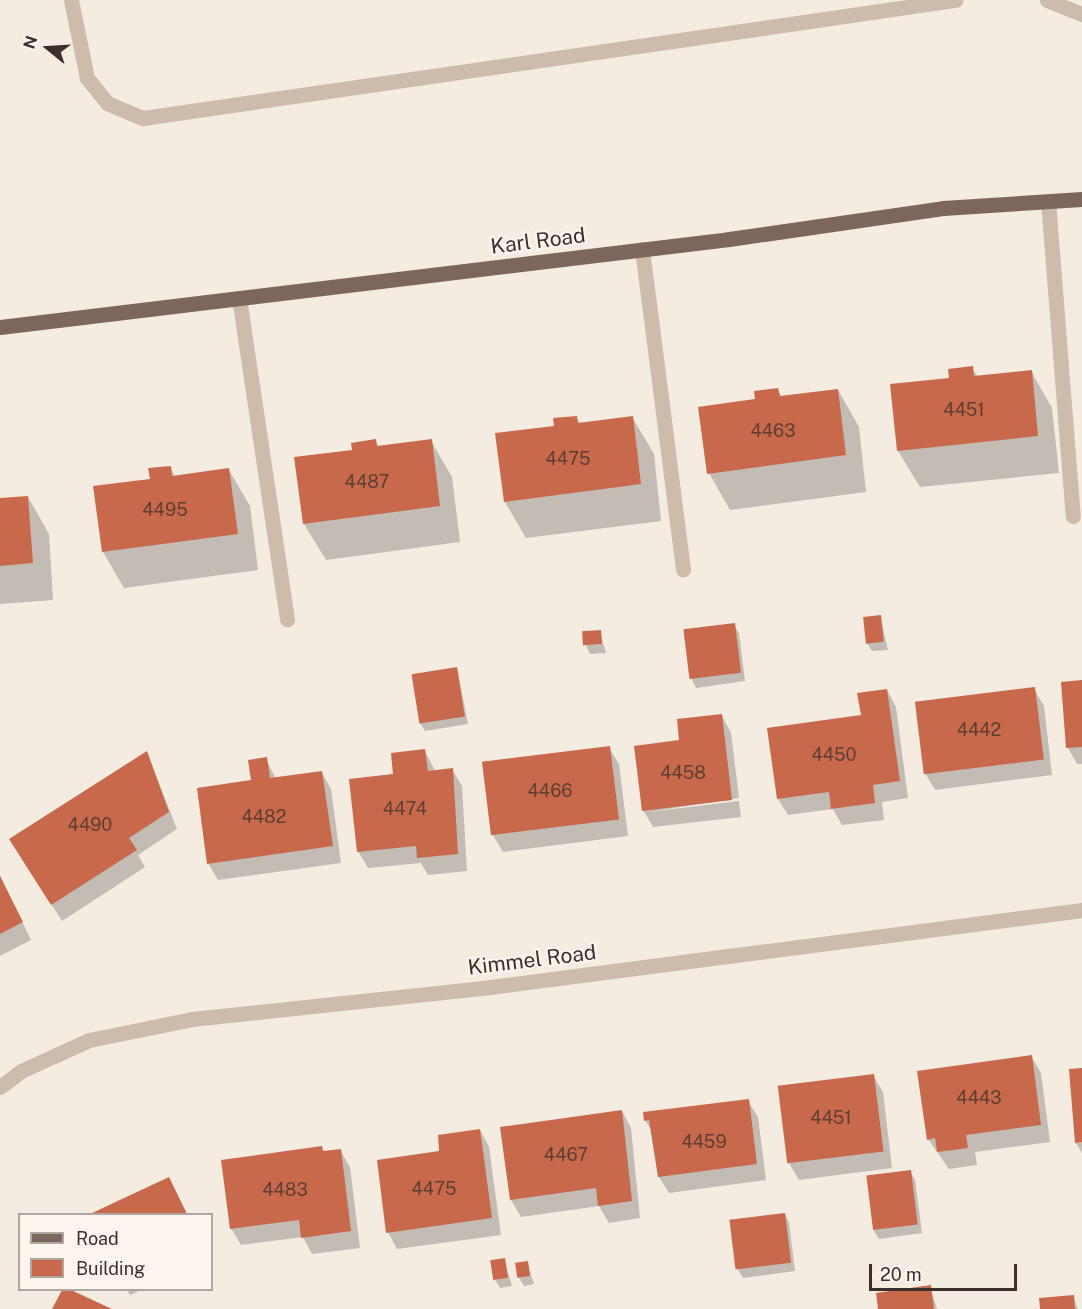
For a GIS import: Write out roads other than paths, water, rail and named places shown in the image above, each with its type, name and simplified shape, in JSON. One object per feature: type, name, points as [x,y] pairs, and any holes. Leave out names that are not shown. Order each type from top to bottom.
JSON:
[{"type":"main road","name":"Karl Road","points":[[0,327],[642,249],[943,208],[1082,199]]},
{"type":"street","points":[[70,0],[87,78],[107,103],[143,118],[955,0]]},
{"type":"street","points":[[1047,0],[1082,14]]},
{"type":"street","points":[[1048,201],[1073,516]]},
{"type":"street","points":[[642,249],[683,569]]},
{"type":"street","points":[[239,298],[287,619]]},
{"type":"street","name":"Kimmel Road","points":[[0,1087],[21,1071],[89,1040],[192,1019],[490,987],[1082,910]]}]
